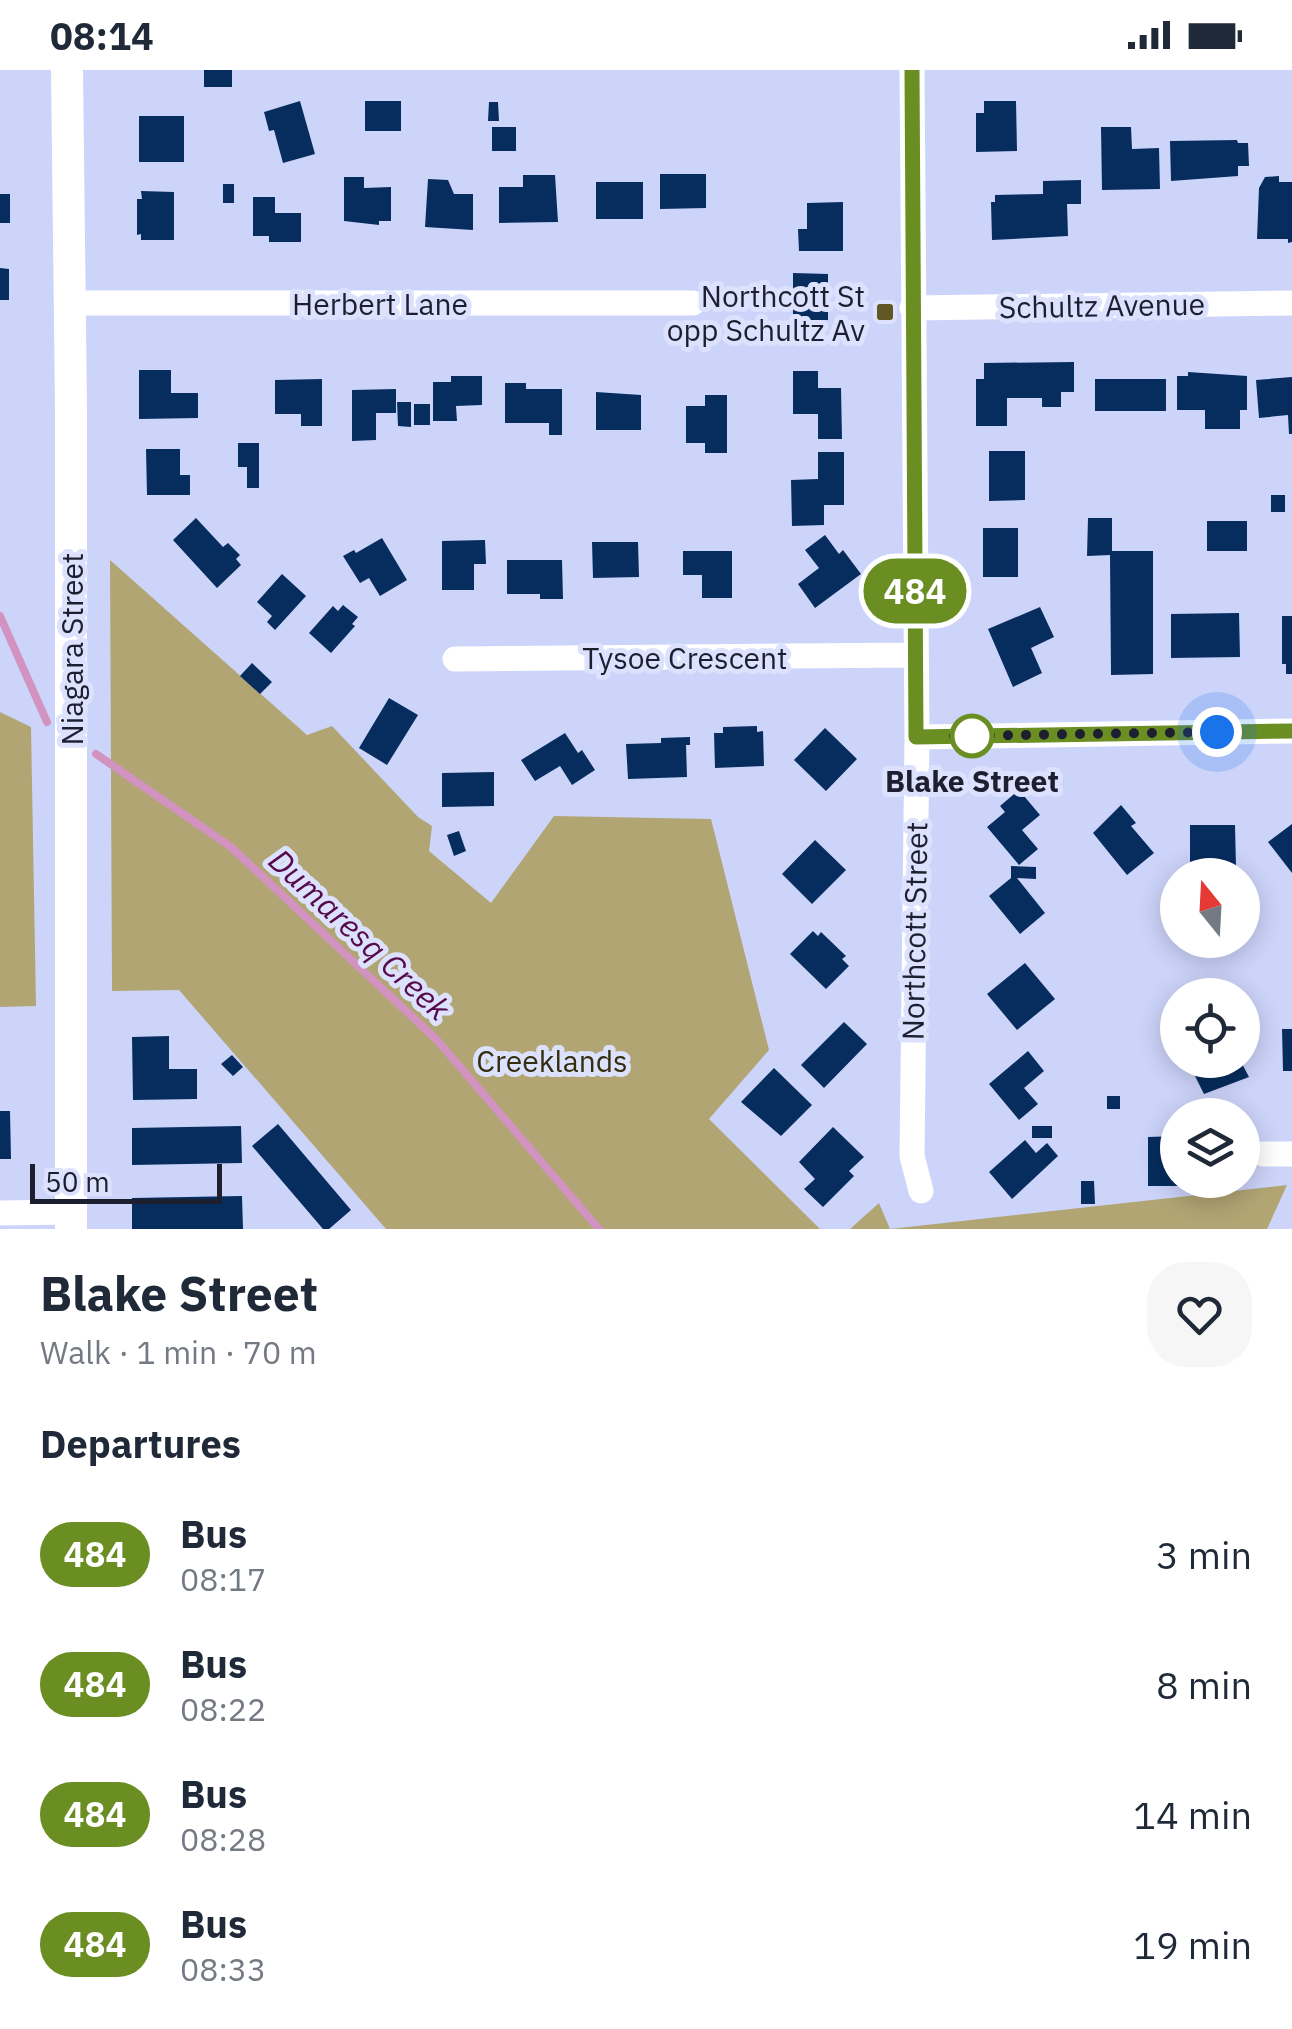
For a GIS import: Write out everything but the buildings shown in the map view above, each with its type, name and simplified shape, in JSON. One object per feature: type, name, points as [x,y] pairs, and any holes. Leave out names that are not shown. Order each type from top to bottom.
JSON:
[{"type":"street","name":"Niagara Street","points":[[67,70],[72,409],[71,1220]]},
{"type":"street","name":"Northcott Street","points":[[912,70],[916,655],[912,1156],[921,1191]]},
{"type":"street","name":"Schultz Avenue","points":[[912,308],[1292,302]]},
{"type":"street","name":"Herbert Lane","points":[[68,303],[694,304]]},
{"type":"street","name":"Tysoe Crescent","points":[[455,659],[916,655]]},
{"type":"street","points":[[916,737],[1292,731]]},
{"type":"street","points":[[1263,1154],[1292,1154]]},
{"type":"street","points":[[0,1213],[71,1220]]},
{"type":"green space","name":"Creeklands","points":[[110,560],[307,735],[332,726],[418,817],[432,826],[429,851],[491,903],[554,816],[711,819],[769,1050],[709,1119],[820,1229],[386,1229],[179,990],[112,991]]},
{"type":"green space","points":[[0,712],[31,727],[36,1006],[0,1007]]},
{"type":"green space","points":[[1287,1185],[1267,1229],[890,1229],[1170,1198],[1260,1198],[1260,1188]]},
{"type":"green space","points":[[879,1203],[890,1229],[850,1229]]},
{"type":"waterway","name":"Dumaresq Creek","points":[[0,616],[47,722]]},
{"type":"waterway","name":"Dumaresq Creek","points":[[96,754],[231,847],[437,1040],[599,1229]]},
{"type":"bus line","name":"484","points":[[912,70],[916,737],[1292,731]]},
{"type":"place","name":"Northcott St opp Schultz Av","points":[[885,312]]},
{"type":"place","name":"Blake Street","points":[[972,736]]},
{"type":"route","points":[[972,736],[954,736],[1217,732]]}]
